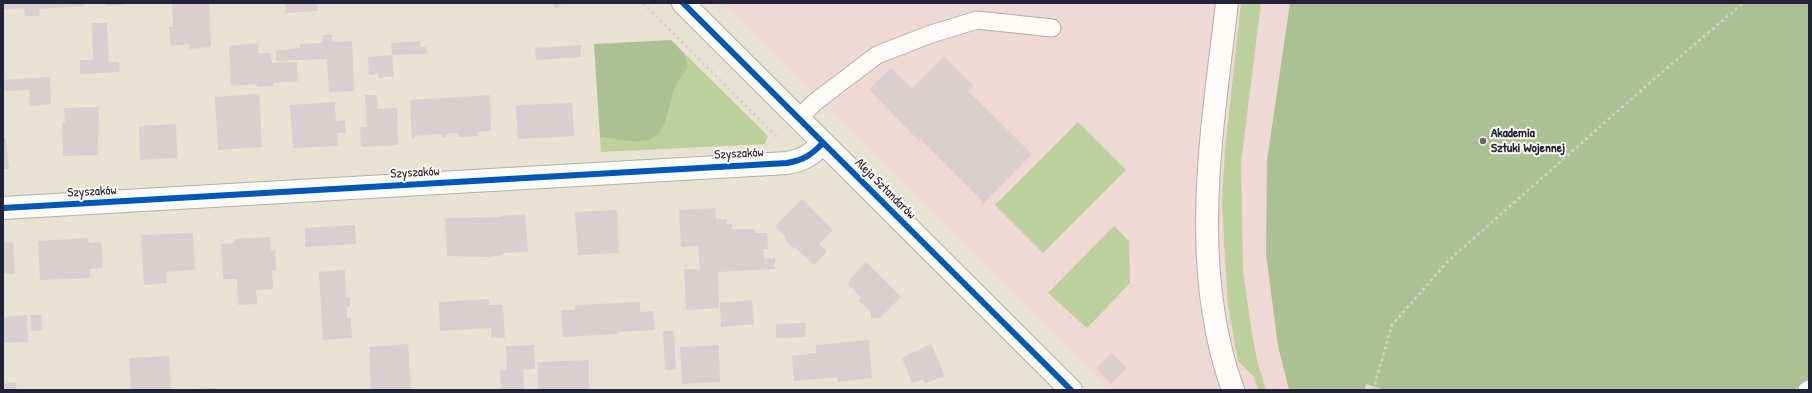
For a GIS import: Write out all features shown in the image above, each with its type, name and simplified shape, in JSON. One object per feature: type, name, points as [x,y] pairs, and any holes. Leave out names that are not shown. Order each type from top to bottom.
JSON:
[{"type":"street","name":"Aleja Sztandarów","points":[[684,3],[798,119],[1071,390]]},
{"type":"street","points":[[1227,3],[1210,150],[1207,217],[1210,281],[1214,317],[1222,355],[1233,390]]},
{"type":"street","name":"Szyszaków","points":[[3,208],[787,163],[800,161],[812,154],[823,143]]},
{"type":"lane","points":[[798,119],[816,102],[877,55],[931,34],[977,20],[1052,28]]},
{"type":"path","points":[[643,3],[780,140]]},
{"type":"path","points":[[1373,390],[1392,325],[1448,261],[1653,80],[1743,3]]},
{"type":"shaded area","name":"Akademia Sztuki Wojennej","points":[[723,3],[1809,3],[1809,390],[1110,390]]},
{"type":"green space","points":[[1241,3],[1261,3],[1241,163],[1243,271],[1257,360],[1266,390],[1258,390],[1254,377],[1238,361],[1228,305],[1222,200],[1225,150]]},
{"type":"green space","name":"Akademia Sztuki Wojennej","points":[[1290,3],[1809,3],[1809,382],[1793,390],[1385,390],[1366,384],[1365,390],[1289,390],[1278,346],[1266,254],[1267,161]]},
{"type":"green space","points":[[671,40],[685,54],[688,67],[676,85],[666,120],[657,135],[650,139],[640,141],[600,137],[594,44]]},
{"type":"green space","points":[[685,54],[768,136],[765,144],[601,152],[600,137],[641,141],[669,111],[671,98],[676,84],[688,67]]},
{"type":"green space","points":[[1078,122],[1126,170],[1043,253],[995,205]]},
{"type":"green space","points":[[1114,226],[1129,241],[1130,283],[1087,328],[1048,293]]},
{"type":"building","points":[[3,3],[84,3],[84,6],[39,9],[40,16],[25,16],[24,8],[3,10]]},
{"type":"building","points":[[106,3],[124,3],[124,5],[106,6]]},
{"type":"building","points":[[172,3],[209,3],[211,47],[189,49],[189,44],[171,46],[169,27],[173,27]]},
{"type":"building","points":[[285,3],[317,3],[317,11],[285,13]]},
{"type":"building","points":[[551,3],[562,3],[557,9]]},
{"type":"building","points":[[92,23],[107,23],[109,62],[119,62],[120,72],[80,74],[80,60],[93,60]]},
{"type":"building","points":[[323,35],[332,35],[332,42],[352,41],[354,91],[329,92],[327,59],[276,61],[276,51],[300,48],[300,44],[323,43]]},
{"type":"building","points":[[420,41],[421,47],[426,47],[427,54],[392,55],[391,43]]},
{"type":"building","points":[[258,43],[259,53],[270,53],[272,63],[297,62],[298,81],[273,83],[273,86],[257,87],[257,84],[231,86],[229,46]]},
{"type":"building","points":[[581,45],[581,57],[536,60],[535,48]]},
{"type":"building","points":[[392,55],[394,76],[378,78],[378,74],[369,75],[368,57]]},
{"type":"building","points":[[944,56],[974,86],[968,91],[1032,154],[983,204],[981,202],[982,201],[920,139],[919,141],[869,89],[891,68],[912,88]]},
{"type":"building","points":[[50,77],[51,104],[30,106],[29,90],[3,91],[3,80]]},
{"type":"building","points":[[259,94],[262,147],[218,150],[215,97]]},
{"type":"building","points":[[365,95],[376,95],[378,109],[397,108],[398,145],[361,147],[360,127],[367,127]]},
{"type":"building","points":[[490,95],[491,131],[477,132],[478,136],[459,137],[459,133],[445,134],[445,137],[442,137],[442,134],[415,136],[415,138],[412,139],[410,100]]},
{"type":"building","points":[[335,102],[336,121],[345,120],[346,133],[337,133],[338,146],[293,148],[290,105]]},
{"type":"building","points":[[572,103],[574,136],[518,139],[516,105]]},
{"type":"building","points":[[99,107],[98,155],[63,156],[62,123],[65,123],[64,108]]},
{"type":"building","points":[[176,124],[177,158],[140,160],[139,126]]},
{"type":"building","points":[[3,138],[6,138],[9,169],[3,169]]},
{"type":"building","points":[[802,199],[833,230],[819,244],[827,251],[814,265],[795,247],[793,248],[784,238],[786,237],[775,226]]},
{"type":"building","points":[[715,208],[716,219],[727,219],[727,224],[732,224],[732,229],[755,229],[755,233],[767,233],[768,249],[763,249],[764,259],[775,258],[775,269],[718,272],[719,308],[686,310],[684,269],[700,269],[698,246],[681,247],[679,210]]},
{"type":"building","points":[[617,210],[619,253],[578,255],[575,212]]},
{"type":"building","points":[[525,214],[528,252],[503,253],[503,255],[488,257],[447,256],[445,218],[502,217]]},
{"type":"building","points":[[355,225],[356,244],[305,247],[305,228]]},
{"type":"building","points":[[193,233],[195,270],[166,272],[167,283],[144,285],[141,235]]},
{"type":"building","points":[[270,237],[271,251],[275,250],[276,271],[272,271],[273,289],[256,290],[257,304],[238,305],[237,279],[223,279],[221,244],[235,243],[235,239]]},
{"type":"building","points":[[88,238],[89,243],[101,242],[103,268],[90,269],[90,278],[40,280],[38,241]]},
{"type":"building","points":[[13,242],[15,274],[3,274],[3,243]]},
{"type":"building","points":[[866,262],[901,297],[880,318],[871,318],[871,312],[858,300],[861,298],[848,284],[851,280],[850,279]]},
{"type":"building","points":[[345,270],[346,298],[350,297],[350,307],[347,307],[347,318],[351,318],[352,338],[323,340],[319,272]]},
{"type":"building","points":[[489,299],[489,305],[503,305],[505,338],[491,338],[491,328],[440,331],[439,302]]},
{"type":"building","points":[[752,300],[754,324],[721,327],[720,303]]},
{"type":"building","points":[[640,302],[640,312],[653,311],[655,330],[618,332],[619,334],[563,337],[561,310],[575,310],[575,305]]},
{"type":"building","points":[[27,315],[28,342],[3,343],[3,317]]},
{"type":"building","points":[[30,315],[42,315],[42,330],[31,331]]},
{"type":"building","points":[[805,323],[806,337],[776,338],[776,324]]},
{"type":"building","points":[[663,331],[674,331],[676,370],[665,370]]},
{"type":"building","points":[[869,340],[872,378],[838,382],[837,377],[794,381],[792,356],[816,353],[816,345]]},
{"type":"building","points":[[408,344],[411,390],[371,390],[369,347]]},
{"type":"building","points":[[931,344],[945,376],[925,383],[923,379],[912,383],[902,358]]},
{"type":"building","points":[[534,345],[535,369],[523,370],[524,390],[501,390],[500,371],[507,370],[506,346]]},
{"type":"building","points":[[719,345],[720,382],[682,384],[680,347]]},
{"type":"building","points":[[1111,353],[1127,368],[1111,384],[1096,368]]},
{"type":"building","points":[[169,356],[171,390],[131,390],[129,358]]},
{"type":"building","points":[[589,360],[589,390],[538,390],[538,362]]},
{"type":"building","points":[[15,382],[17,390],[3,390],[3,384]]},
{"type":"building","points":[[216,388],[216,390],[197,390],[197,389]]},
{"type":"cycle path","points":[[683,3],[1071,390]]},
{"type":"cycle path","points":[[3,208],[787,163],[807,156],[823,143]]},
{"type":"place","name":"Akademia Sztuki Wojennej","points":[[1483,141]]}]
